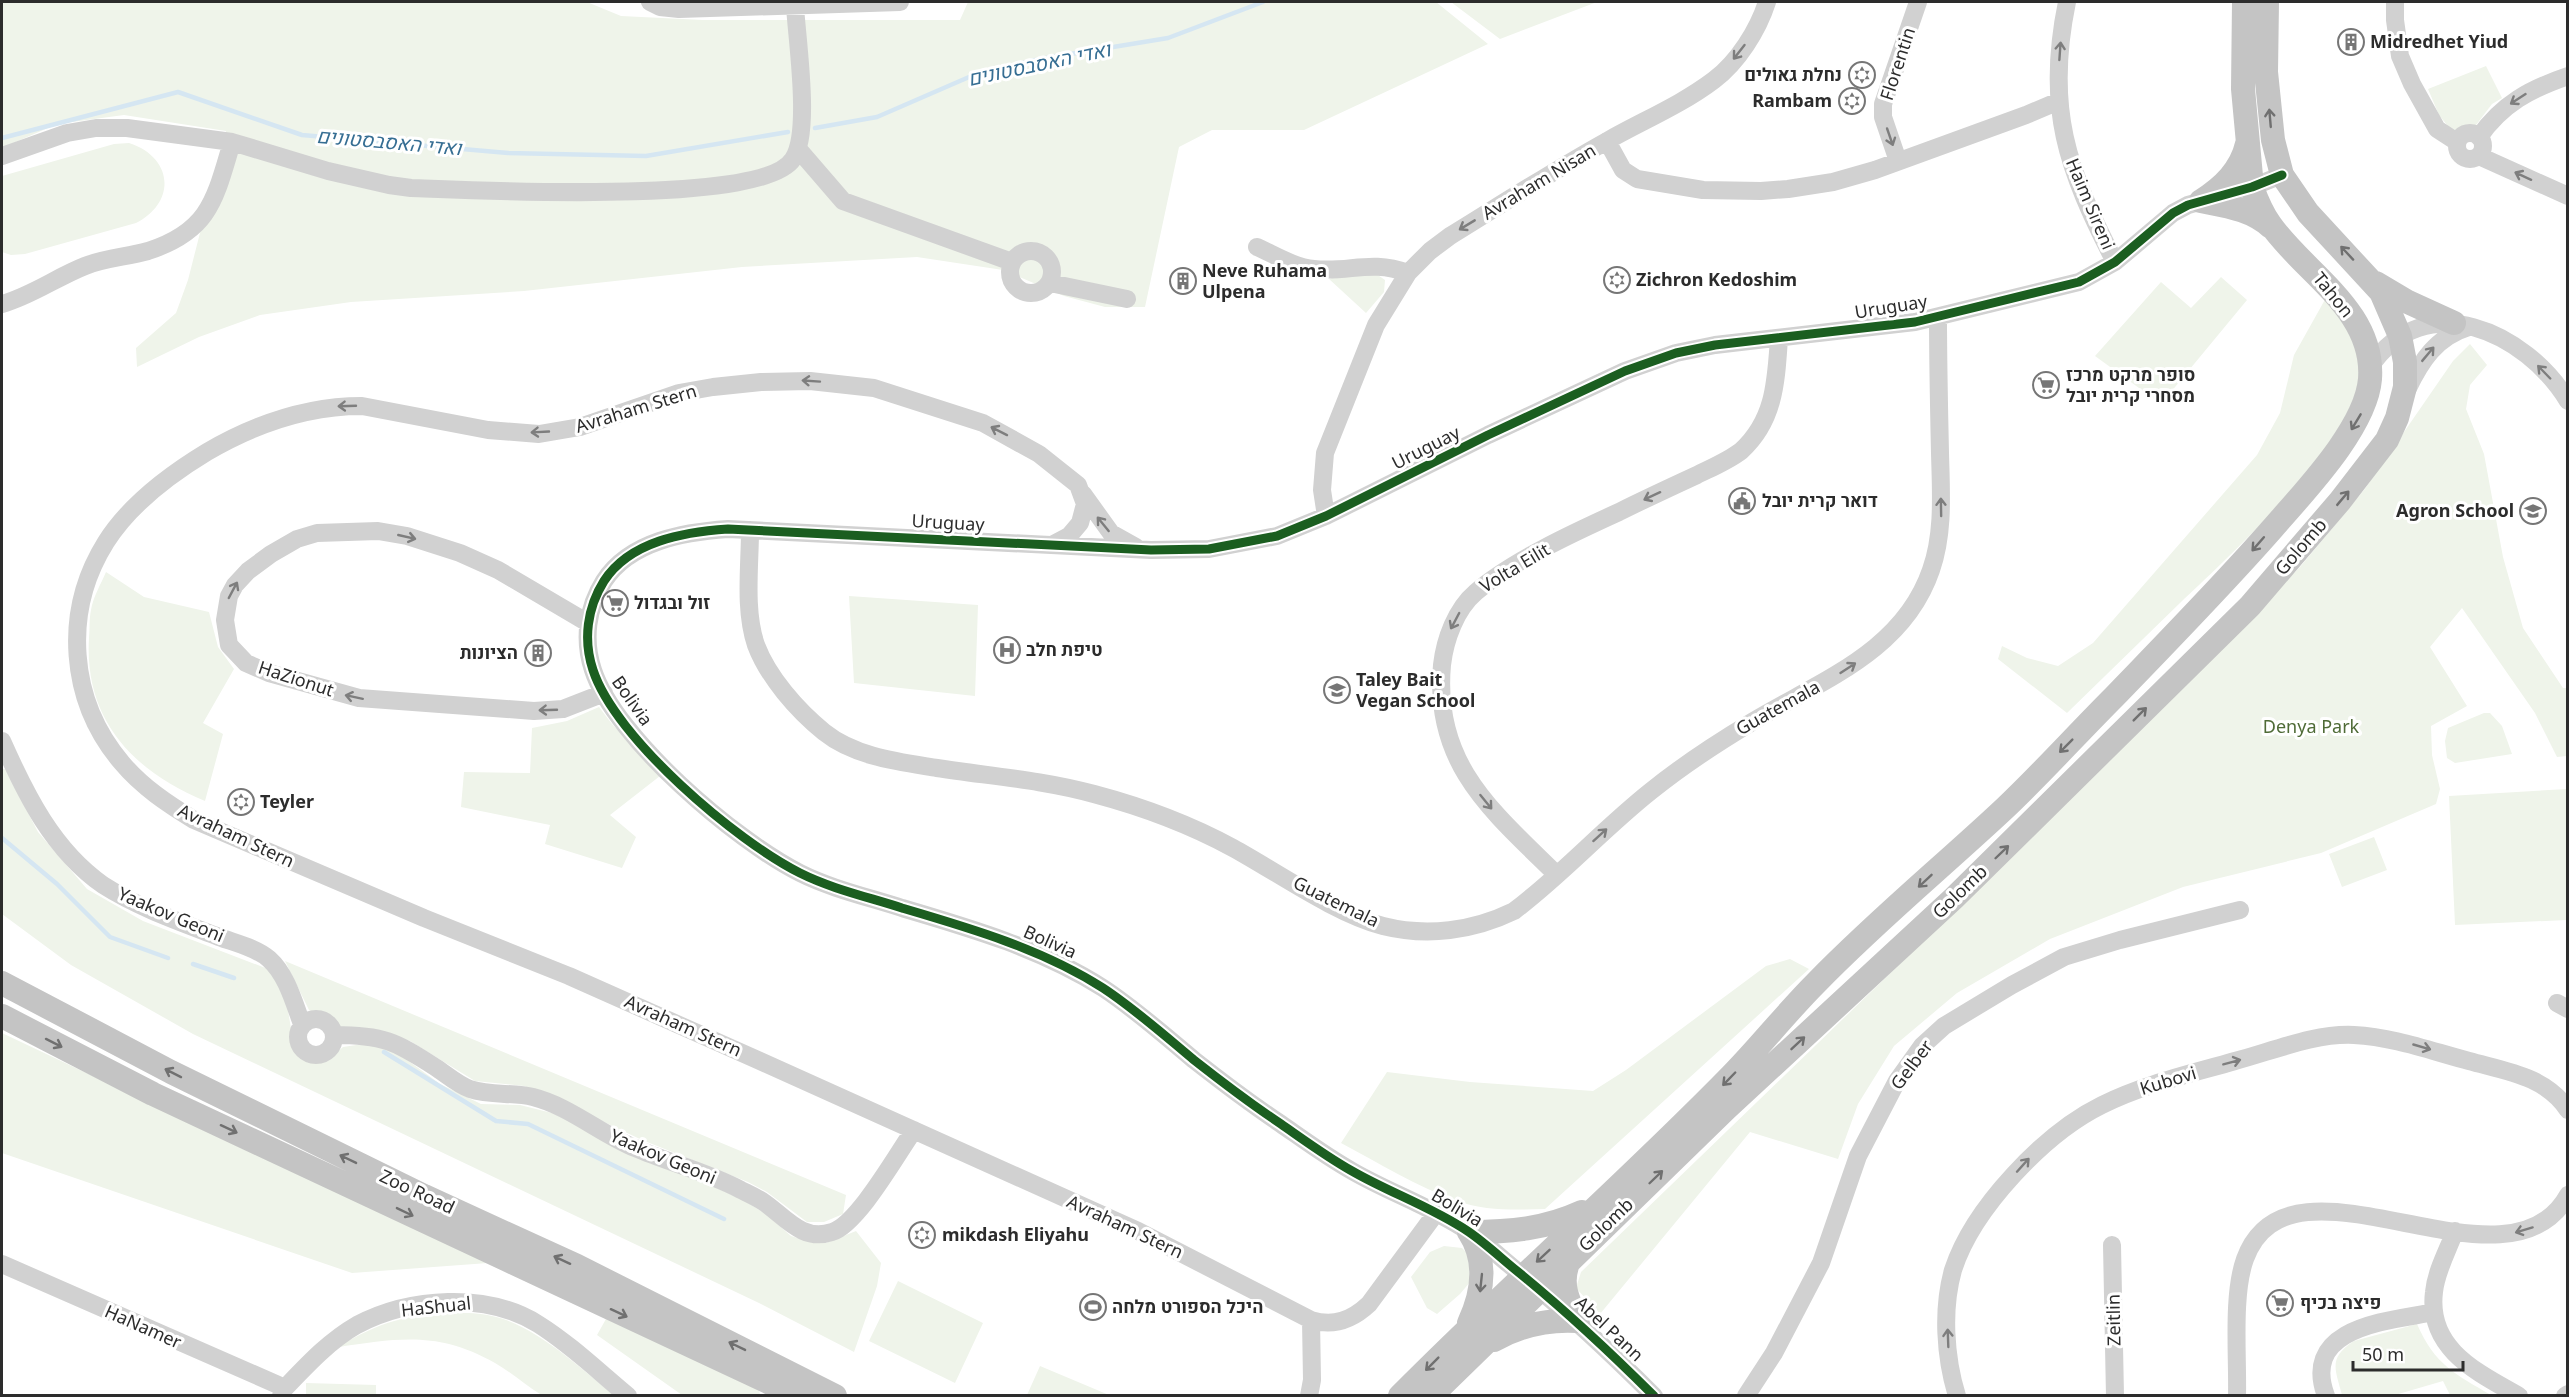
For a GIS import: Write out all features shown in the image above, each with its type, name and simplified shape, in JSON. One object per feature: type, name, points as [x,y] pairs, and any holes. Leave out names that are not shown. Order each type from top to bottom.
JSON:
[{"type":"main road","name":"Tahon","points":[[2244,2],[2243,89],[2252,188],[2257,202],[2272,227],[2325,283],[2351,315],[2367,350],[2370,367]]},
{"type":"main road","name":"Tahon","points":[[2267,2],[2268,91],[2272,140],[2282,175],[2308,213],[2373,282],[2389,307],[2400,336]]},
{"type":"main road","points":[[2201,201],[2227,181],[2241,161],[2247,143]]},
{"type":"main road","points":[[2201,201],[2246,211],[2261,218],[2272,227]]},
{"type":"main road","points":[[2373,282],[2408,302],[2462,325]]},
{"type":"main road","name":"Golomb","points":[[1400,1395],[1463,1333],[1531,1282],[1569,1261],[1727,1108],[1954,898],[2250,606],[2372,462],[2393,428],[2403,397],[2405,362],[2400,336]]},
{"type":"main road","name":"Golomb","points":[[1431,1395],[1469,1356],[1598,1205],[1727,1080],[1815,984],[2007,806],[2223,584],[2296,500],[2354,428],[2362,413],[2368,393],[2370,367]]},
{"type":"main road","name":"Zoo Road","points":[[2,983],[171,1072],[414,1191],[577,1266],[784,1389]]},
{"type":"main road","name":"Zoo Road","points":[[2,1016],[153,1094],[784,1389],[835,1395]]},
{"type":"main road","points":[[1469,1232],[1501,1232],[1539,1228],[1568,1219],[1598,1205]]},
{"type":"main road","points":[[1463,1333],[1475,1308],[1481,1281],[1479,1248],[1469,1232]]},
{"type":"main road","points":[[1469,1356],[1507,1333],[1528,1325],[1546,1321],[1578,1321],[1568,1301],[1564,1285],[1563,1277],[1569,1261]]},
{"type":"street","points":[[650,2],[660,7],[679,9],[900,2]]},
{"type":"street","points":[[1607,141],[1662,113],[1715,79],[1737,56],[1755,31],[1767,2]]},
{"type":"street","name":"Florentin","points":[[1898,161],[1883,117],[1883,104],[1918,2]]},
{"type":"street","name":"Haim Sireni","points":[[2067,2],[2061,38],[2058,100],[2064,143],[2092,218],[2115,262]]},
{"type":"street","points":[[2395,2],[2400,56],[2412,84],[2437,129],[2457,142]]},
{"type":"street","points":[[2,156],[68,133],[96,128],[127,128],[232,142],[328,171],[389,185],[525,191],[641,191],[741,182],[783,169],[792,162],[799,150],[802,117],[795,6]]},
{"type":"street","points":[[2479,136],[2492,117],[2508,105],[2527,93],[2568,76]]},
{"type":"street","name":"Avraham Nisan","points":[[1326,516],[1322,490],[1325,453],[1377,325],[1408,273],[1430,251],[1450,236],[1607,141],[1623,170],[1637,179],[1703,190],[1788,189],[1833,182],[1898,161],[2026,115],[2058,100]]},
{"type":"street","points":[[2457,142],[2467,134],[2479,136]]},
{"type":"street","points":[[2457,142],[2457,151],[2463,157],[2471,159],[2479,156],[2483,148],[2479,136]]},
{"type":"street","points":[[2,304],[88,265],[147,251],[180,237],[201,221],[213,202],[232,142]]},
{"type":"street","points":[[799,150],[843,201],[1012,262]]},
{"type":"street","points":[[2479,156],[2568,196]]},
{"type":"street","name":"Uruguay","points":[[588,623],[591,607],[610,571],[628,557],[662,540],[681,534],[728,529],[1141,549],[1209,549],[1276,536],[1326,516],[1488,435],[1625,371],[1693,348],[1885,327],[1938,317],[2079,282],[2115,262],[2173,213],[2201,201],[2252,188],[2282,175]]},
{"type":"street","points":[[1257,247],[1296,265],[1313,269],[1375,266],[1390,267],[1408,273]]},
{"type":"street","points":[[1028,250],[1042,253],[1047,257],[1053,269],[1050,283],[1039,292],[1024,292],[1013,283],[1010,269],[1012,262],[1028,250]]},
{"type":"street","points":[[1050,283],[1127,299]]},
{"type":"street","name":"Guatemala","points":[[750,530],[750,606],[756,645],[767,667],[789,696],[818,727],[845,745],[884,758],[1070,788],[1134,806],[1192,828],[1342,909],[1383,926],[1428,931],[1474,927],[1514,911],[1652,790],[1712,746],[1833,677],[1886,640],[1908,615],[1920,596],[1931,570],[1941,518],[1938,317]]},
{"type":"street","points":[[2370,367],[2380,352],[2400,336],[2432,324],[2462,325],[2498,336],[2517,347],[2544,370],[2568,401]]},
{"type":"street","points":[[2403,397],[2419,366],[2434,346],[2462,325]]},
{"type":"street","name":"Volta Eilit","points":[[1557,874],[1495,814],[1474,787],[1451,746],[1441,704],[1443,657],[1450,631],[1474,593],[1497,575],[1592,524],[1705,471],[1740,451],[1766,417],[1774,397],[1779,338]]},
{"type":"street","name":"Avraham Stern","points":[[1078,485],[1039,454],[983,423],[874,388],[819,382],[761,382],[679,393],[587,425],[539,434],[488,430],[362,406],[342,406],[295,413],[223,443],[171,476],[138,504],[105,543],[82,600],[76,623],[76,658],[82,687],[92,712],[122,763],[167,804],[226,835],[569,976],[1138,1231],[1311,1320],[1323,1324],[1338,1323],[1357,1316],[1369,1304],[1436,1213]]},
{"type":"street","points":[[1052,545],[1069,536],[1080,523],[1085,504],[1078,485]]},
{"type":"street","points":[[1078,485],[1093,511],[1111,533],[1141,549]]},
{"type":"street","name":"HaZionut","points":[[588,623],[498,570],[460,553],[407,536],[378,531],[317,533],[297,539],[270,554],[235,585],[229,596],[225,620],[229,645],[246,663],[269,673],[359,699],[534,711],[563,709],[604,693]]},
{"type":"street","name":"Bolivia","points":[[588,623],[588,646],[592,668],[611,707],[679,782],[755,848],[824,884],[1007,942],[1073,970],[1115,996],[1238,1094],[1323,1153],[1350,1170],[1469,1232],[1531,1282]]},
{"type":"street","name":"Yaakov Geoni","points":[[2,741],[35,811],[63,849],[84,870],[110,889],[152,911],[269,959],[285,982],[302,1024]]},
{"type":"street","name":"Gelber","points":[[1746,1395],[1774,1353],[1808,1290],[1821,1263],[1858,1156],[1897,1081],[1922,1046],[1944,1026],[2064,957],[2240,910]]},
{"type":"street","points":[[313,1018],[323,1020],[333,1029],[334,1035],[328,1051],[322,1054],[308,1053],[298,1042],[297,1036],[302,1024],[313,1018]]},
{"type":"street","name":"Yaakov Geoni","points":[[334,1035],[382,1038],[397,1043],[468,1088],[484,1093],[533,1097],[553,1105],[635,1149],[740,1189],[764,1202],[791,1225],[802,1231],[817,1234],[833,1232],[853,1217],[914,1130]]},
{"type":"street","name":"Kubovi","points":[[1956,1395],[1949,1364],[1948,1310],[1953,1270],[1971,1233],[1998,1194],[2031,1155],[2080,1118],[2109,1101],[2161,1082],[2306,1042],[2333,1036],[2354,1035],[2405,1043],[2528,1077],[2560,1098],[2568,1110]]},
{"type":"street","points":[[2237,1395],[2241,1278],[2251,1247],[2275,1223],[2302,1212],[2337,1212],[2493,1235],[2525,1230],[2551,1217],[2568,1195]]},
{"type":"street","points":[[2455,1230],[2434,1292],[2434,1312],[2444,1341],[2468,1367],[2519,1395]]},
{"type":"street","name":"Zeitlin","points":[[2112,1245],[2115,1395]]},
{"type":"street","name":"HaNamer","points":[[2,1264],[283,1392]]},
{"type":"street","name":"Abel Pann","points":[[1531,1282],[1578,1321],[1654,1395]]},
{"type":"street","name":"HaShual","points":[[283,1392],[322,1349],[357,1326],[403,1309],[469,1301],[498,1306],[538,1323],[628,1395]]},
{"type":"street","points":[[2326,1395],[2322,1370],[2327,1354],[2345,1334],[2361,1327],[2434,1312]]},
{"type":"street","points":[[1309,1395],[1312,1380],[1311,1320]]},
{"type":"green space","points":[[2,2],[587,2],[621,16],[703,20],[960,20],[968,2],[1436,2],[1488,44],[1304,130],[1212,130],[1179,147],[1145,307],[1105,307],[1064,296],[1003,270],[917,257],[742,267],[524,291],[351,302],[260,315],[199,337],[137,367],[136,348],[176,313],[188,280],[226,131],[124,115],[57,124],[2,148]]},
{"type":"green space","points":[[1451,2],[1597,2],[1500,39]]},
{"type":"green space","points":[[2486,66],[2502,98],[2492,104],[2473,129],[2451,130],[2439,115],[2428,89]]},
{"type":"green space","points":[[129,143],[154,158],[161,169],[164,180],[163,192],[158,204],[149,214],[136,223],[25,254],[11,255],[2,252],[2,176],[114,144]]},
{"type":"green space","points":[[1372,271],[1385,280],[1384,292],[1366,313],[1329,279],[1344,274]]},
{"type":"green space","points":[[2221,277],[2247,300],[2161,404],[2095,356],[2161,282],[2191,308]]},
{"type":"green space","points":[[2327,296],[2360,350],[2360,379],[2347,413],[2325,449],[2296,486],[2232,554],[2067,713],[1998,659],[2002,646],[2027,658],[2058,666],[2093,643],[2257,455],[2280,413],[2294,355]]},
{"type":"green space","name":"Denya Park","points":[[2470,344],[2487,365],[2470,385],[2466,409],[2484,454],[2503,557],[2523,628],[2563,688],[2567,688],[2567,756],[2557,757],[2535,713],[2462,608],[2430,647],[2467,706],[2431,726],[2432,755],[2440,789],[2436,804],[2321,853],[2183,887],[2050,939],[1957,993],[1894,1046],[1858,1104],[1838,1159],[1750,1132],[1600,1314],[1576,1288],[1581,1272],[1965,901],[2300,567],[2364,490],[2453,361]]},
{"type":"green space","points":[[106,572],[144,597],[209,612],[218,647],[234,669],[203,723],[223,734],[205,801],[179,789],[135,758],[118,739],[105,718],[95,694],[90,667],[89,638],[92,605]]},
{"type":"green space","points":[[849,596],[978,605],[975,696],[854,683]]},
{"type":"green space","points":[[599,707],[660,776],[610,815],[636,837],[622,868],[545,844],[550,825],[461,807],[464,772],[530,773],[532,728],[567,721]]},
{"type":"green space","points":[[2484,713],[2490,713],[2502,726],[2512,754],[2455,763],[2447,758],[2445,741],[2448,728]]},
{"type":"green space","points":[[2,769],[5,769],[38,832],[87,889],[143,921],[268,969],[285,992],[295,1053],[309,1062],[330,1058],[343,1047],[363,1044],[395,1051],[440,1084],[481,1104],[520,1105],[552,1113],[743,1200],[766,1214],[791,1236],[814,1243],[826,1243],[856,1231],[881,1263],[877,1286],[854,1352],[759,1303],[193,1034],[71,965],[2,914]]},
{"type":"green space","points":[[2567,789],[2567,920],[2455,925],[2449,796]]},
{"type":"green space","points":[[2374,837],[2387,870],[2342,887],[2329,854]]},
{"type":"green space","points":[[1790,959],[1809,969],[1545,1209],[1489,1208],[1457,1201],[1413,1182],[1341,1143],[1387,1072],[1470,1082],[1593,1091],[1626,1070],[1766,966]]},
{"type":"green space","points":[[285,961],[846,1195],[843,1214],[824,1222],[807,1222],[767,1192],[748,1182],[642,1140],[547,1095],[524,1086],[475,1081],[410,1041],[386,1033],[339,1029],[332,1018],[309,1010]]},
{"type":"green space","points":[[2,1033],[488,1263],[352,1273],[2,1153]]},
{"type":"green space","points":[[1444,1246],[1462,1248],[1469,1255],[1470,1282],[1437,1314],[1427,1308],[1411,1277],[1430,1252]]},
{"type":"green space","points":[[898,1281],[983,1323],[955,1383],[869,1341]]},
{"type":"green space","points":[[454,1312],[492,1316],[524,1328],[556,1349],[614,1395],[540,1394],[495,1363],[475,1353],[437,1342],[380,1341],[338,1347],[367,1331],[393,1321]]},
{"type":"green space","points":[[606,1319],[758,1382],[760,1395],[682,1395],[597,1335]]},
{"type":"green space","points":[[2417,1324],[2431,1349],[2447,1367],[2491,1395],[2450,1395],[2443,1381],[2395,1395],[2342,1395],[2336,1364],[2337,1358],[2346,1347],[2354,1341]]},
{"type":"green space","points":[[1040,1366],[1109,1395],[1027,1395]]},
{"type":"green space","points":[[306,1383],[376,1385],[376,1395],[306,1395]]},
{"type":"waterway","name":"ואדי האסבסטונים","points":[[815,128],[877,117],[976,74],[1040,59],[1168,38],[1263,2]]},
{"type":"waterway","name":"ואדי האסבסטונים","points":[[2,138],[178,92],[302,135],[508,153],[646,156],[788,132]]},
{"type":"waterway","points":[[2,838],[57,884],[110,937],[168,958]]},
{"type":"waterway","points":[[193,964],[234,978]]},
{"type":"waterway","points":[[384,1052],[496,1121],[528,1124],[724,1219]]},
{"type":"cycle path","points":[[1654,1396],[1570,1316],[1475,1236],[1440,1215],[1343,1166],[1226,1085],[1138,1013],[1103,988],[1055,962],[1005,941],[812,879],[774,858],[712,813],[651,756],[606,697],[593,670],[588,647],[588,624],[598,591],[615,567],[628,556],[643,548],[676,536],[728,529],[1151,550],[1209,549],[1277,536],[1326,516],[1488,435],[1625,371],[1676,353],[1715,345],[1915,322],[2079,282],[2115,262],[2173,213],[2188,205],[2252,187],[2282,175]]},
{"type":"place","name":"Midredhet Yiud","points":[[2351,42]]},
{"type":"place","name":"נחלת גאולים","points":[[1862,75]]},
{"type":"place","name":"Rambam","points":[[1852,101]]},
{"type":"place","name":"Zichron Kedoshim","points":[[1617,280]]},
{"type":"place","name":"Neve Ruhama Ulpena","points":[[1183,281]]},
{"type":"place","name":"סופר מרקט מרכז מסחרי קרית יובל","points":[[2046,385]]},
{"type":"place","name":"דואר קרית יובל","points":[[1742,501]]},
{"type":"place","name":"Agron School","points":[[2533,511]]},
{"type":"place","name":"זול ובגדול","points":[[615,603]]},
{"type":"place","name":"טיפת חלב","points":[[1007,650]]},
{"type":"place","name":"הציונות","points":[[538,653]]},
{"type":"place","name":"Taley Bait Vegan School","points":[[1337,690]]},
{"type":"place","name":"Teyler","points":[[241,802]]},
{"type":"place","name":"mikdash Eliyahu","points":[[922,1235]]},
{"type":"place","name":"פיצה בכיף","points":[[2280,1303]]},
{"type":"place","name":"היכל הספורט מלחה","points":[[1093,1307]]}]
